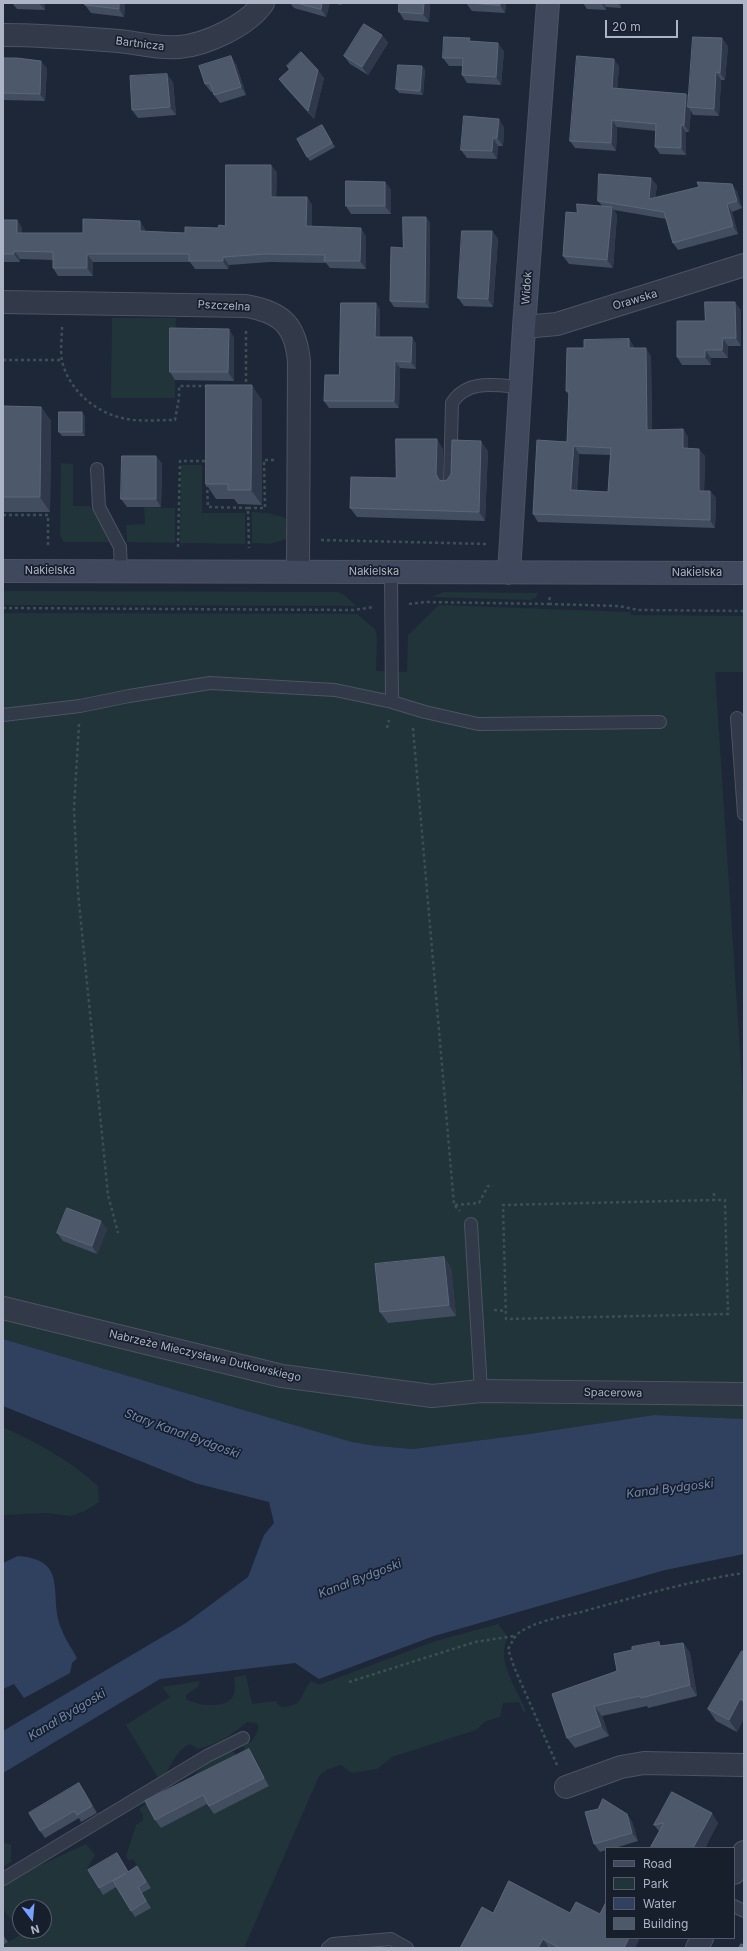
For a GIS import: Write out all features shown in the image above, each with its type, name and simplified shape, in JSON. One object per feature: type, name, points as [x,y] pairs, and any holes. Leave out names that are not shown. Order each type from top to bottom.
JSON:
[{"type":"main road","name":"Widok","points":[[509,573],[524,327],[548,3]]},
{"type":"main road","name":"Nakielska","points":[[3,571],[744,573]]},
{"type":"street","name":"Bartnicza","points":[[3,35],[67,37],[158,47],[181,47],[205,40],[240,25],[250,19],[263,3]]},
{"type":"street","name":"Orawska","points":[[524,327],[557,324],[744,265]]},
{"type":"street","name":"Pszczelna","points":[[3,302],[246,306],[270,312],[282,319],[289,327],[295,338],[299,362],[298,571]]},
{"type":"street","name":"Nabrzeże Mieczysława Dutkowskiego","points":[[3,1308],[282,1376],[432,1396],[481,1391]]},
{"type":"street","name":"Spacerowa","points":[[481,1391],[744,1394]]},
{"type":"street","points":[[566,1787],[621,1767],[644,1763],[744,1765]]},
{"type":"street","points":[[735,1871],[744,1852]]},
{"type":"street","points":[[697,1948],[702,1939]]},
{"type":"lane","points":[[450,483],[452,403],[457,395],[466,388],[477,385],[520,387]]},
{"type":"lane","points":[[97,469],[99,507],[120,547],[121,571]]},
{"type":"lane","points":[[391,572],[392,702]]},
{"type":"lane","points":[[3,715],[80,706],[210,682],[335,690],[392,702],[478,724],[660,722]]},
{"type":"lane","points":[[737,718],[744,794],[744,814]]},
{"type":"lane","points":[[471,1224],[481,1391]]},
{"type":"lane","points":[[3,1879],[206,1756],[243,1738]]},
{"type":"lane","points":[[735,1906],[744,1911]]},
{"type":"lane","points":[[328,1948],[333,1944],[391,1939],[407,1948]]},
{"type":"path","points":[[62,303],[62,360],[69,381],[84,400],[113,415],[133,420],[175,420],[179,398],[179,386],[217,386]]},
{"type":"path","points":[[240,386],[246,386],[246,306]]},
{"type":"path","points":[[3,360],[62,360]]},
{"type":"path","points":[[207,453],[207,469]]},
{"type":"path","points":[[207,476],[208,507],[265,508],[264,460],[298,460]]},
{"type":"path","points":[[178,547],[180,461],[207,461]]},
{"type":"path","points":[[248,508],[249,548]]},
{"type":"path","points":[[3,515],[48,515],[48,547]]},
{"type":"path","points":[[549,604],[619,606],[638,610],[744,611]]},
{"type":"path","points":[[80,706],[74,808],[78,892],[108,1195],[118,1233]]},
{"type":"path","points":[[411,708],[454,1205],[479,1203],[488,1186],[493,1186]]},
{"type":"path","points":[[714,1193],[714,1200]]},
{"type":"path","points":[[714,1200],[725,1200],[728,1314],[506,1319],[503,1205],[714,1200]]},
{"type":"path","points":[[566,1787],[514,1667],[508,1649],[515,1636],[520,1631],[538,1624],[712,1578],[744,1572]]},
{"type":"path","points":[[349,1682],[475,1642],[515,1636]]},
{"type":"green space","points":[[112,318],[176,318],[175,398],[111,398]]},
{"type":"green space","points":[[61,463],[73,464],[73,506],[90,506],[112,542],[64,542],[60,536]]},
{"type":"green space","points":[[181,465],[202,465],[202,513],[245,513],[245,544],[180,543]]},
{"type":"green space","points":[[144,507],[175,508],[175,543],[127,542],[126,525],[145,524]]},
{"type":"green space","points":[[252,512],[268,513],[286,518],[286,539],[270,544],[252,543]]},
{"type":"green space","points":[[3,591],[338,592],[343,594],[356,606],[3,605]]},
{"type":"green space","points":[[443,592],[538,593],[536,598],[530,600],[432,597]]},
{"type":"green space","points":[[439,605],[630,612],[631,615],[744,616],[744,672],[715,672],[744,1112],[744,1419],[654,1415],[529,1434],[413,1449],[377,1446],[352,1442],[3,1339],[3,613],[357,614],[375,629],[377,636],[376,671],[407,672],[408,635]]},
{"type":"green space","points":[[3,1427],[53,1453],[87,1476],[98,1486],[99,1502],[85,1511],[71,1516],[46,1513],[3,1515]]},
{"type":"green space","points":[[498,1624],[508,1637],[504,1655],[506,1665],[526,1711],[523,1712],[519,1702],[503,1703],[500,1717],[486,1721],[476,1730],[392,1757],[377,1769],[352,1773],[341,1765],[326,1770],[319,1776],[244,1948],[3,1948],[3,1945],[13,1939],[52,1939],[52,1899],[12,1899],[12,1921],[3,1909],[3,1882],[86,1844],[95,1855],[87,1869],[93,1877],[126,1881],[150,1888],[133,1859],[129,1861],[126,1856],[136,1825],[143,1820],[143,1815],[139,1809],[148,1804],[161,1828],[198,1808],[185,1783],[207,1763],[231,1750],[234,1752],[239,1765],[269,1786],[255,1757],[250,1759],[243,1746],[252,1741],[259,1728],[256,1723],[247,1722],[218,1742],[198,1749],[190,1744],[184,1747],[176,1756],[160,1781],[126,1725],[170,1697],[162,1687],[200,1681],[198,1687],[186,1695],[186,1699],[202,1704],[220,1704],[229,1701],[232,1698],[235,1689],[234,1677],[246,1675],[252,1704],[275,1701],[281,1707],[294,1705],[298,1702],[311,1681],[319,1685],[435,1641]]},
{"type":"green space","points":[[3,1842],[11,1845],[11,1862],[3,1867]]},
{"type":"water","points":[[3,1339],[352,1442],[377,1446],[413,1449],[529,1434],[654,1415],[744,1419],[744,1554],[665,1570],[434,1636],[319,1679],[295,1663],[160,1679],[3,1773],[3,1731],[186,1623],[248,1577],[264,1535],[274,1523],[269,1502],[195,1483],[3,1406]]},
{"type":"water","points":[[18,1556],[34,1559],[45,1564],[51,1572],[54,1581],[61,1628],[77,1658],[72,1663],[70,1673],[24,1698],[14,1684],[3,1689],[3,1563]]},
{"type":"building","points":[[85,3],[119,3],[119,9],[85,5]]},
{"type":"building","points":[[297,3],[322,3],[321,9]]},
{"type":"building","points":[[399,3],[424,3],[423,14],[399,12]]},
{"type":"building","points":[[471,3],[500,3],[500,5]]},
{"type":"building","points":[[364,24],[382,35],[362,67],[344,56]]},
{"type":"building","points":[[444,37],[470,38],[469,41],[498,43],[496,77],[462,75],[463,58],[443,58]]},
{"type":"building","points":[[693,37],[722,38],[720,73],[716,72],[714,109],[688,107]]},
{"type":"building","points":[[301,52],[318,70],[308,111],[279,79],[290,69],[287,66]]},
{"type":"building","points":[[231,56],[241,87],[214,95],[210,83],[205,84],[199,66]]},
{"type":"building","points":[[577,56],[614,59],[612,88],[686,94],[684,125],[681,125],[681,148],[655,147],[656,124],[612,120],[611,143],[570,141]]},
{"type":"building","points":[[3,58],[41,61],[40,94],[3,93]]},
{"type":"building","points":[[398,65],[422,66],[420,91],[396,89]]},
{"type":"building","points":[[167,74],[170,107],[132,110],[130,76]]},
{"type":"building","points":[[464,116],[499,119],[497,138],[493,138],[492,151],[461,150]]},
{"type":"building","points":[[322,125],[332,143],[307,157],[297,139]]},
{"type":"building","points":[[226,165],[271,165],[271,197],[307,197],[306,226],[361,228],[360,261],[324,261],[325,255],[265,254],[223,257],[223,261],[189,261],[189,254],[87,254],[87,268],[53,268],[53,252],[14,251],[14,254],[3,254],[3,220],[17,220],[17,233],[83,233],[83,219],[140,221],[140,231],[185,233],[185,227],[218,228],[219,225],[225,226]]},
{"type":"building","points":[[599,174],[651,178],[649,199],[699,187],[697,182],[732,184],[737,201],[727,204],[733,226],[673,243],[664,212],[598,201]]},
{"type":"building","points":[[346,181],[385,182],[385,206],[346,206]]},
{"type":"building","points":[[577,204],[612,207],[607,260],[563,256],[566,212],[577,213]]},
{"type":"building","points":[[403,217],[426,217],[425,302],[390,301],[391,247],[403,248]]},
{"type":"building","points":[[462,231],[492,231],[488,299],[458,298]]},
{"type":"building","points":[[705,302],[735,302],[736,338],[723,338],[722,350],[705,350],[705,357],[677,357],[677,321],[705,321]]},
{"type":"building","points":[[341,303],[376,303],[375,337],[412,337],[411,362],[395,361],[394,401],[324,401],[325,375],[339,375]]},
{"type":"building","points":[[170,328],[229,329],[228,372],[170,372]]},
{"type":"building","points":[[629,339],[629,348],[646,348],[647,430],[683,429],[683,448],[699,449],[699,491],[710,491],[710,520],[533,514],[537,440],[567,442],[569,391],[566,391],[567,348],[584,348],[584,340]],"holes":[[[574,446],[611,448],[608,492],[571,490]]]},
{"type":"building","points":[[206,385],[252,385],[251,490],[228,490],[228,484],[206,484]]},
{"type":"building","points":[[3,406],[41,407],[40,497],[3,497]]},
{"type":"building","points":[[59,412],[82,412],[82,432],[59,432]]},
{"type":"building","points":[[396,439],[437,439],[436,474],[439,480],[443,481],[447,480],[451,474],[452,440],[481,441],[479,512],[350,508],[351,477],[396,478]]},
{"type":"building","points":[[122,456],[156,456],[156,499],[121,499]]},
{"type":"building","points":[[67,1208],[101,1221],[92,1246],[57,1233]]},
{"type":"building","points":[[444,1257],[449,1305],[380,1312],[375,1264]]},
{"type":"building","points":[[659,1642],[660,1646],[683,1643],[690,1685],[641,1698],[640,1696],[594,1706],[601,1726],[567,1738],[552,1694],[617,1671],[614,1654],[632,1650],[632,1647]]},
{"type":"building","points":[[742,1651],[744,1652],[744,1701],[740,1699],[729,1720],[708,1709]]},
{"type":"building","points":[[249,1749],[264,1778],[209,1806],[203,1795],[155,1820],[145,1801]]},
{"type":"building","points":[[79,1783],[92,1806],[77,1815],[74,1811],[40,1831],[29,1813]]},
{"type":"building","points":[[672,1792],[712,1813],[694,1847],[651,1847],[664,1823],[654,1825]]},
{"type":"building","points":[[603,1799],[627,1814],[632,1833],[594,1844],[585,1812],[598,1809]]},
{"type":"building","points":[[117,1853],[128,1872],[137,1866],[146,1882],[138,1887],[146,1901],[131,1911],[113,1881],[126,1873],[99,1888],[88,1870]]},
{"type":"building","points":[[509,1881],[570,1913],[576,1902],[600,1914],[605,1904],[605,1939],[628,1939],[624,1948],[560,1948],[543,1939],[538,1948],[460,1948],[482,1907],[493,1913]]},
{"type":"building","points":[[741,1944],[744,1945],[744,1948],[739,1948]]},
{"type":"water label","name":"Stary Kanał Bydgoski","points":[[182,1434]]},
{"type":"water label","name":"Kanał Bydgoski","points":[[670,1489]]},
{"type":"water label","name":"Kanał Bydgoski","points":[[360,1579]]},
{"type":"water label","name":"Kanał Bydgoski","points":[[67,1715]]}]
